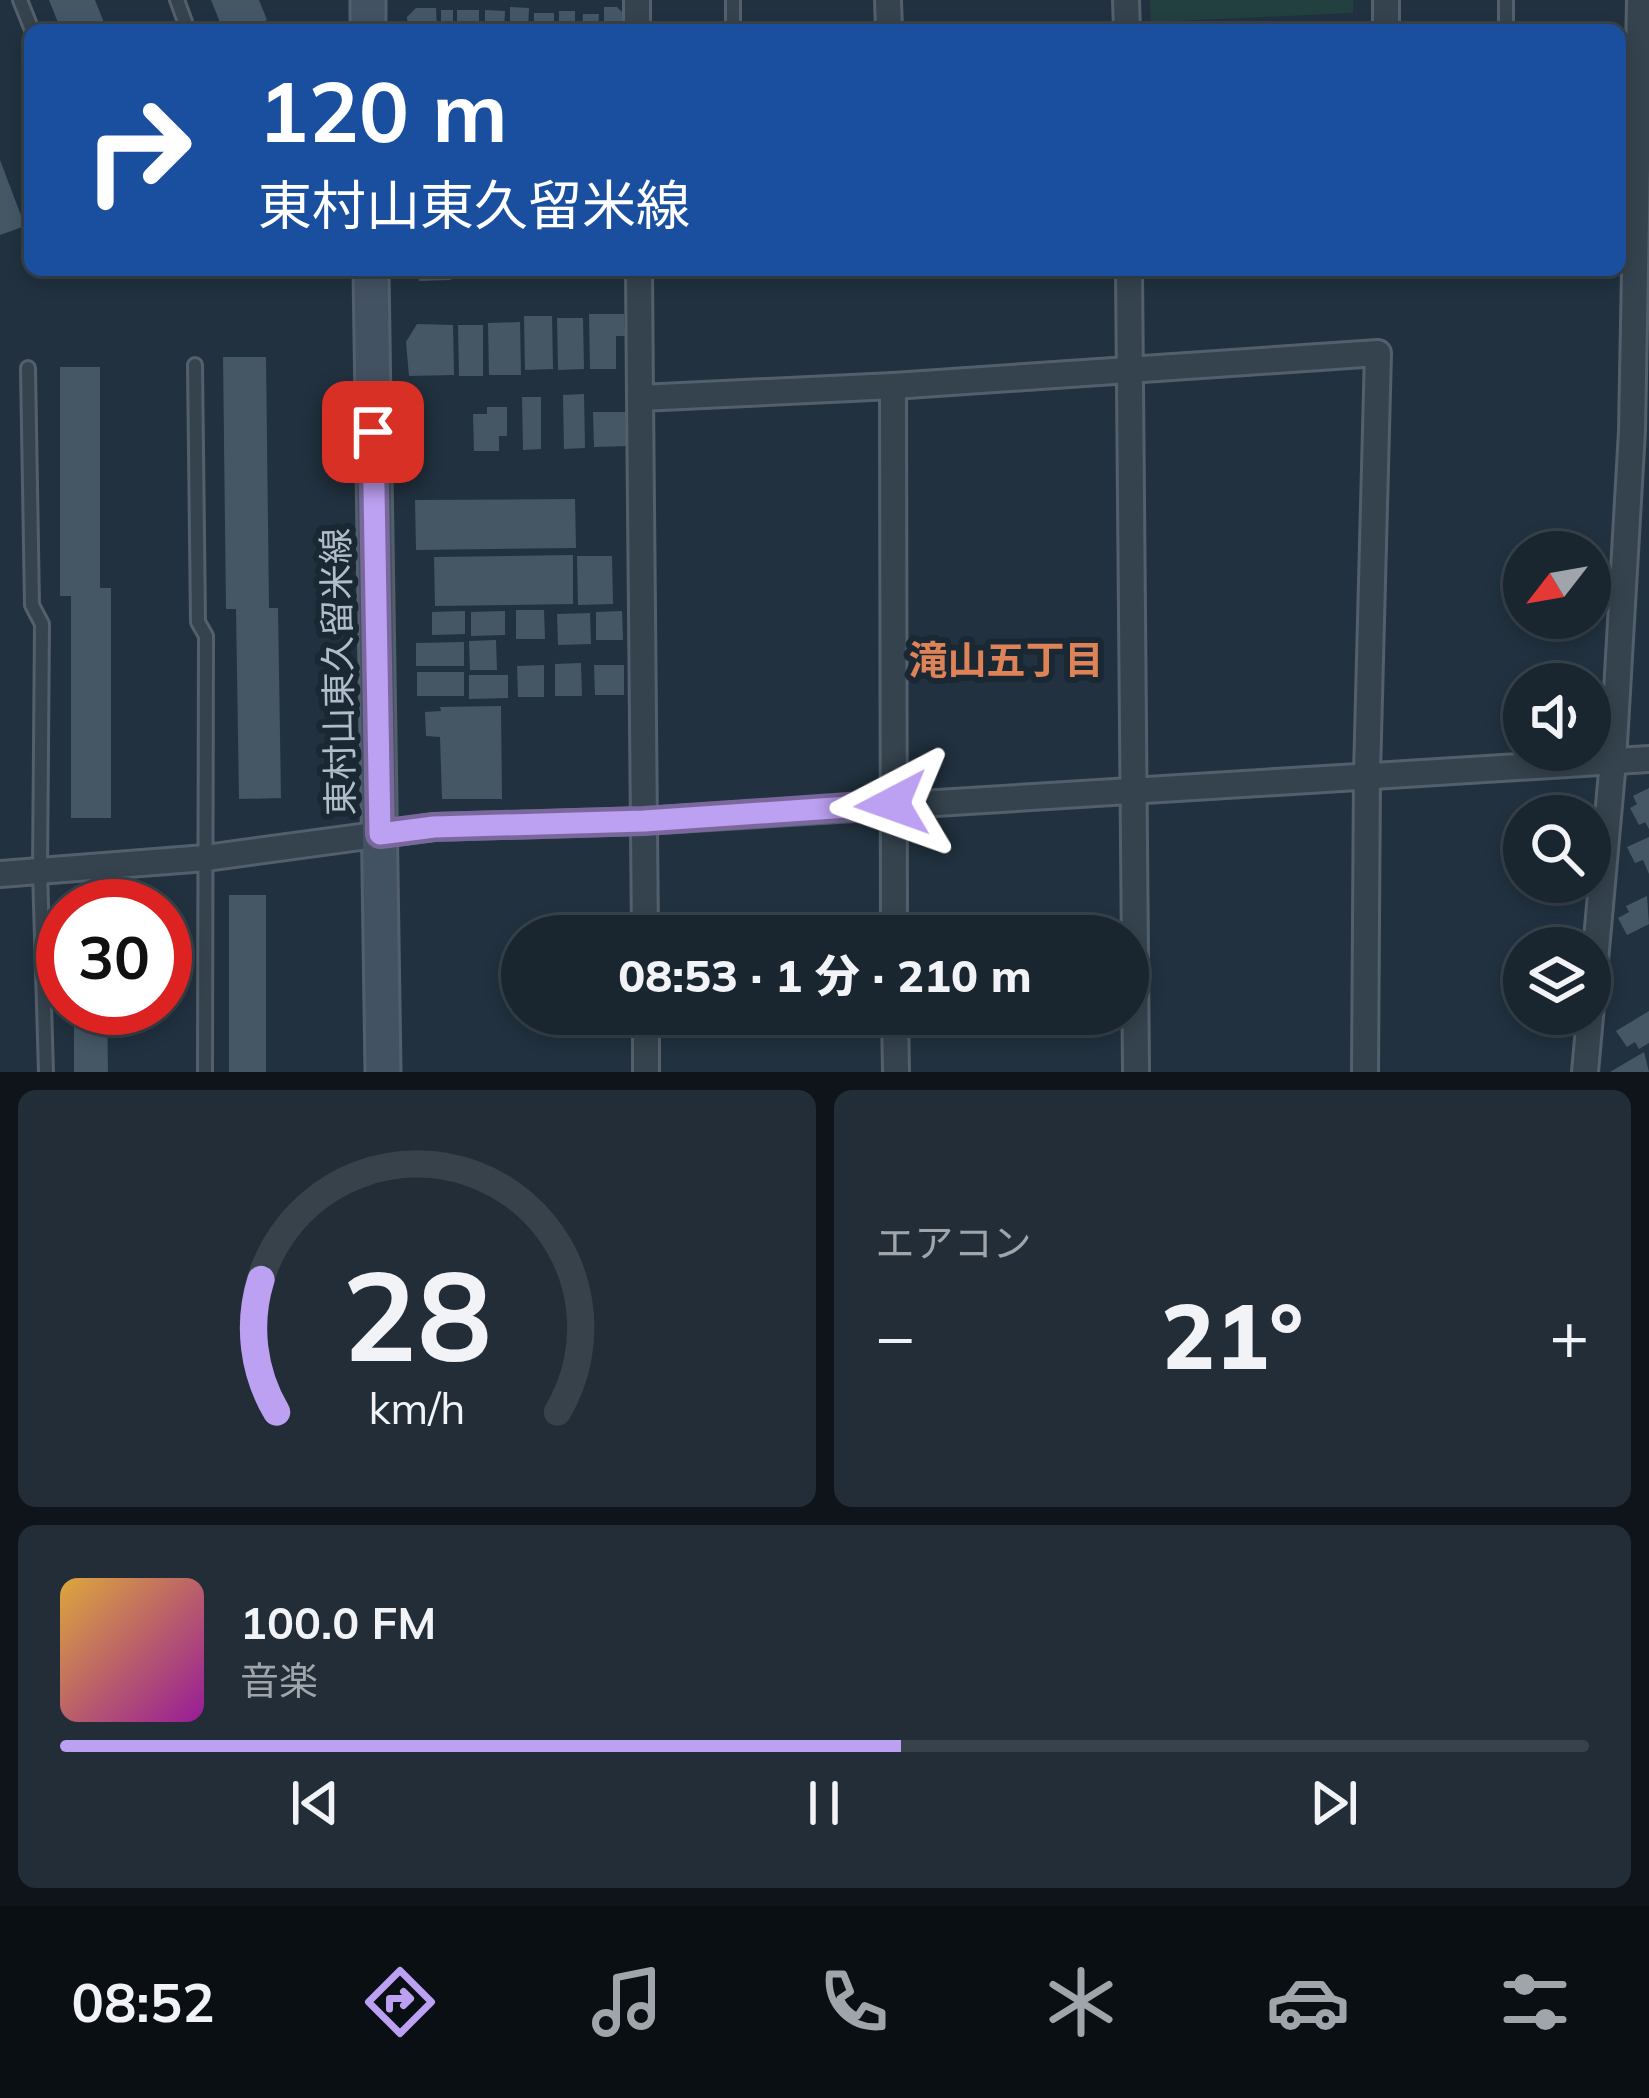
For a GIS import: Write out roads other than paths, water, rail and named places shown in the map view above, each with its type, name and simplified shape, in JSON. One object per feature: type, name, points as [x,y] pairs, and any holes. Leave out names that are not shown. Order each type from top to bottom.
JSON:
[{"type":"main road","name":"東村山東久留米線","points":[[370,276],[382,1072]]},
{"type":"street","points":[[1586,1072],[1641,428],[1642,265],[1629,109],[1643,12]]},
{"type":"street","points":[[639,276],[645,915]]},
{"type":"street","points":[[1129,276],[1136,1072]]},
{"type":"street","points":[[640,398],[1378,353],[1366,774],[1365,1072]]},
{"type":"street","points":[[893,386],[894,915]]},
{"type":"street","points":[[0,874],[206,858],[434,827],[644,821],[1649,758]]},
{"type":"street","points":[[646,1035],[646,1072]]},
{"type":"street","points":[[895,1035],[896,1072]]},
{"type":"lane","points":[[194,365],[198,622],[206,636],[205,1072]]},
{"type":"lane","points":[[28,368],[32,604],[42,624],[40,871],[46,1072]]},
{"type":"district","name":"滝山五丁目","points":[[1006,660]]}]
